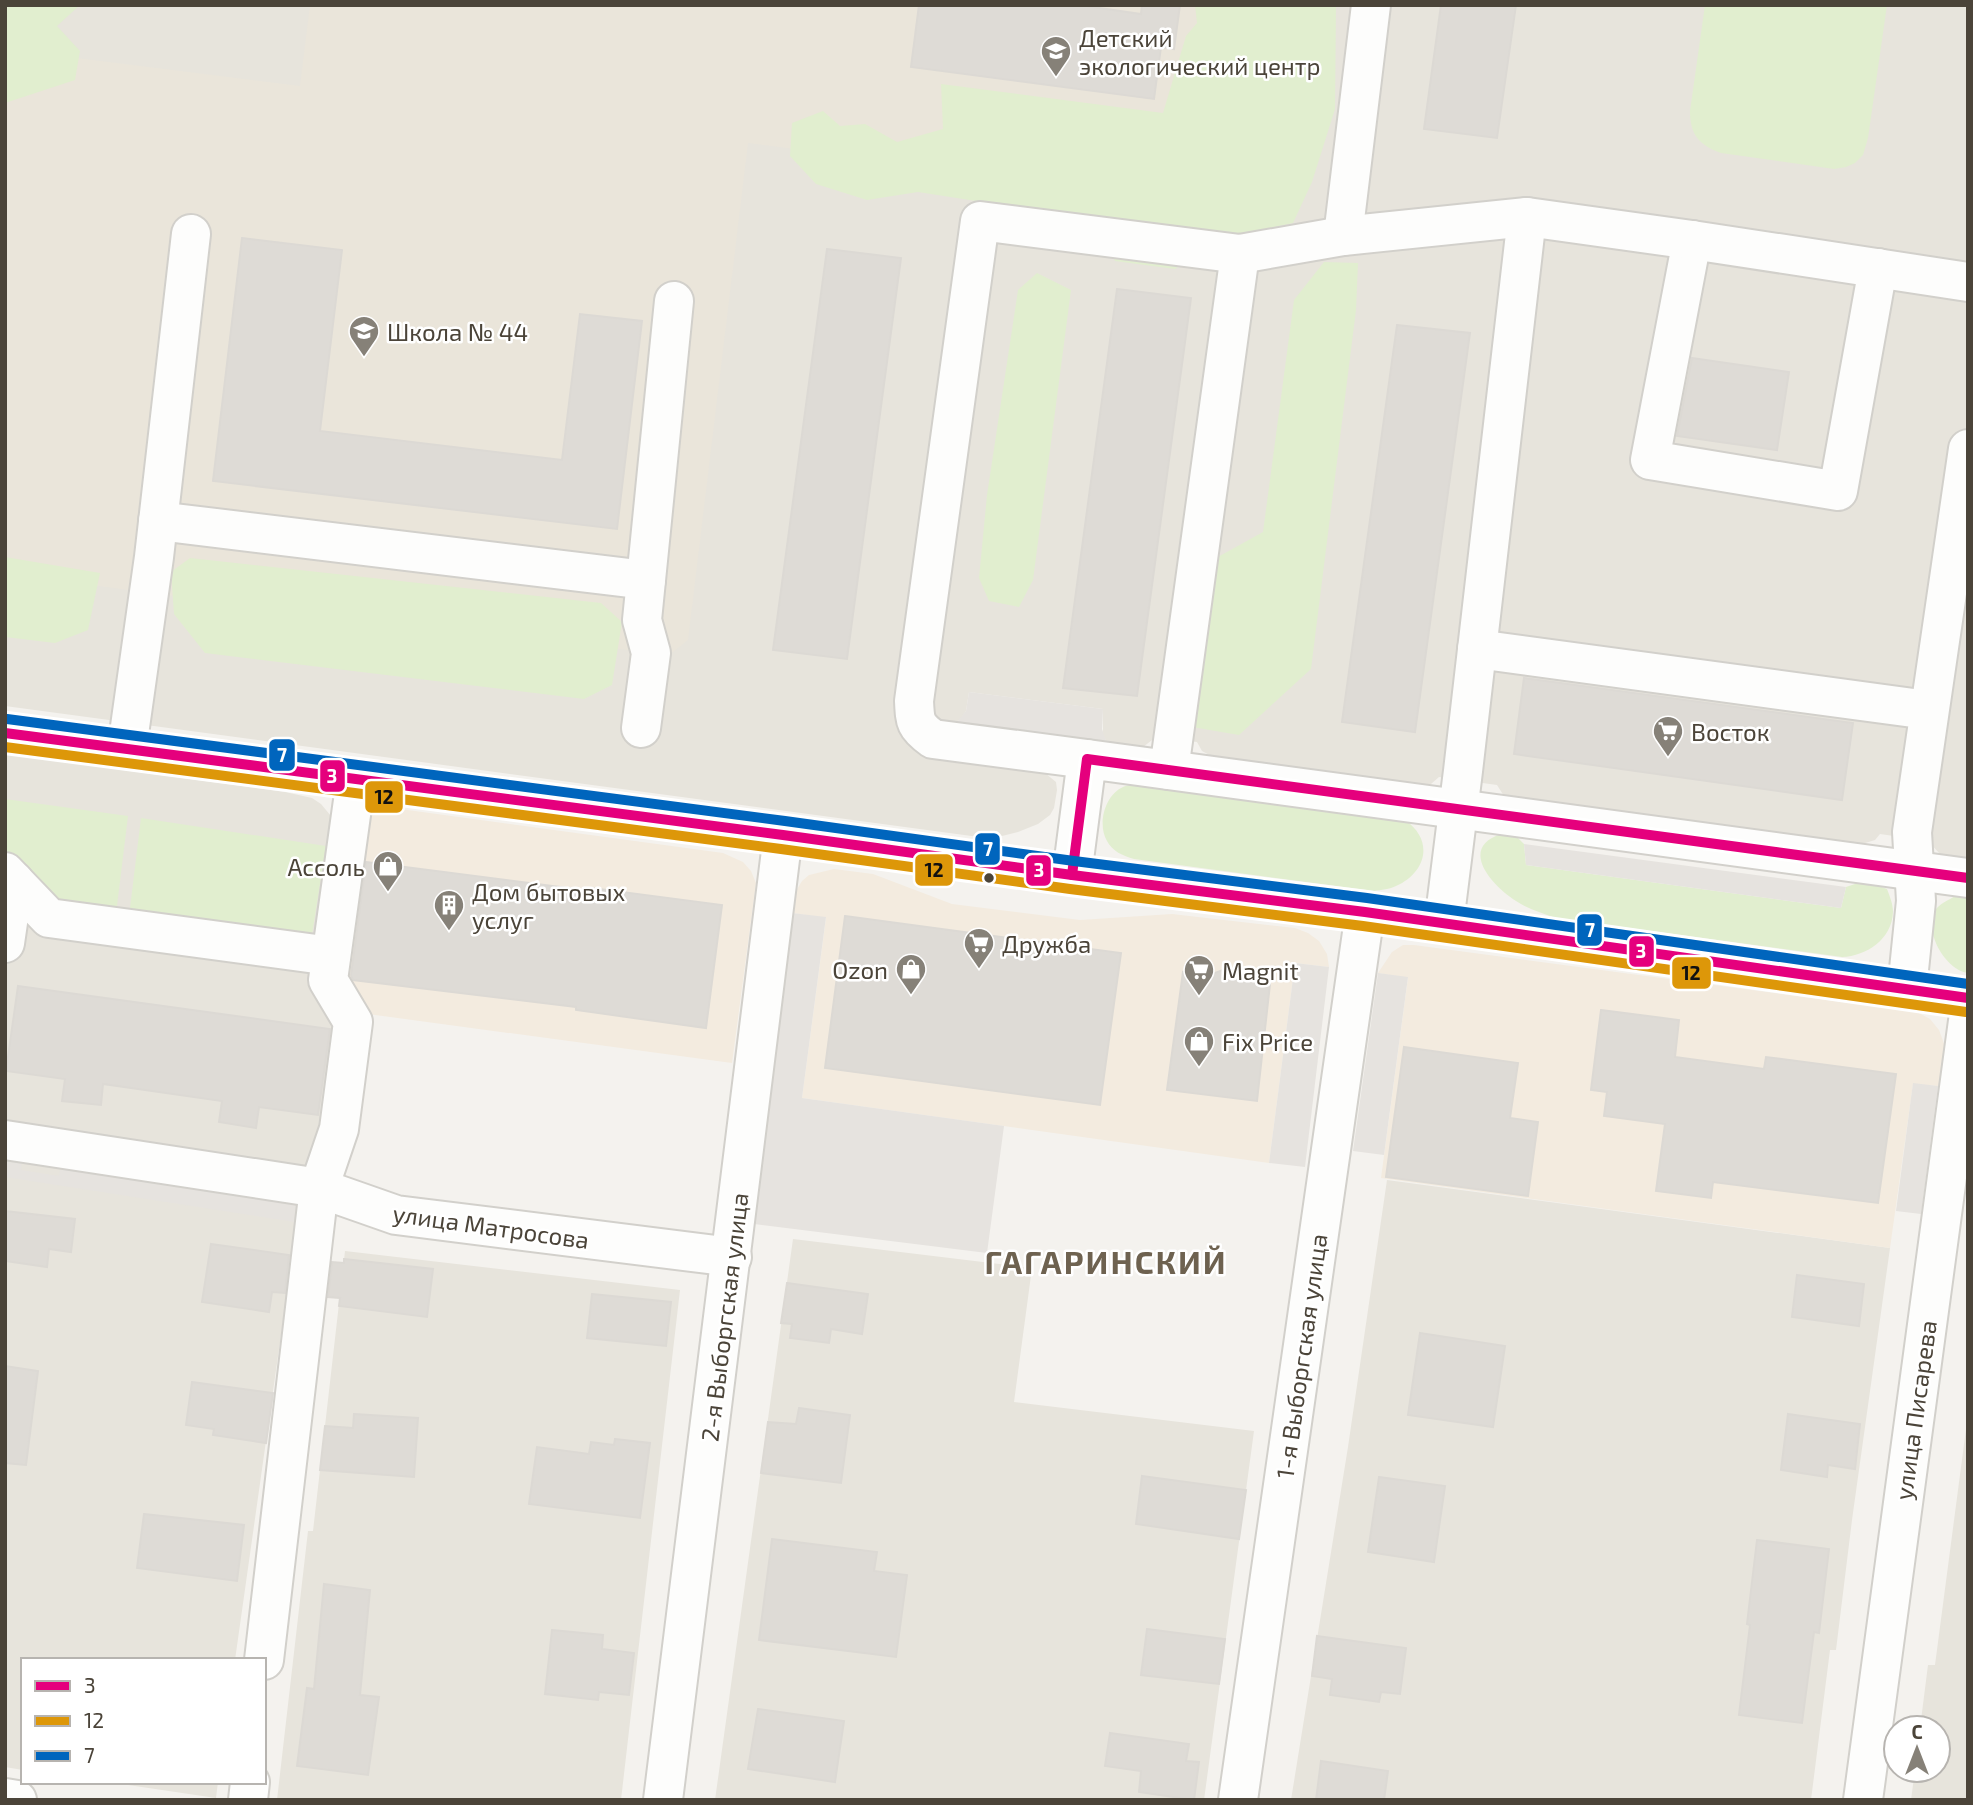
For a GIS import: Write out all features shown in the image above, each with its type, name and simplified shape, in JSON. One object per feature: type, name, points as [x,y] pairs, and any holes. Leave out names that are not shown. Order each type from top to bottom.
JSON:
[{"type":"main road","points":[[5,733],[1444,922],[1968,998]]},
{"type":"street","points":[[1343,236],[1371,5]]},
{"type":"street","points":[[1444,922],[1527,217]]},
{"type":"street","points":[[1968,282],[1527,217],[1343,236],[1240,254],[980,221],[915,701],[915,719],[919,729],[933,739],[1968,878]]},
{"type":"street","points":[[127,748],[141,659],[191,234]]},
{"type":"street","points":[[1692,240],[1650,460],[1838,491],[1878,268]]},
{"type":"street","points":[[1169,770],[1240,254]]},
{"type":"street","points":[[641,728],[651,653],[642,620],[674,301]]},
{"type":"street","points":[[1907,989],[1916,901],[1912,832],[1968,450]]},
{"type":"street","points":[[158,521],[646,580]]},
{"type":"street","points":[[1477,649],[1928,710]]},
{"type":"street","points":[[1072,875],[1087,759]]},
{"type":"street","points":[[264,1658],[318,1188],[339,1129],[353,1022],[328,980],[356,779]]},
{"type":"street","name":"2-я Выборгская улица","points":[[663,1800],[783,835]]},
{"type":"street","points":[[9,876],[49,918],[331,956]]},
{"type":"street","points":[[5,943],[9,876]]},
{"type":"street","name":"1-я Выборгская улица","points":[[1238,1800],[1365,912]]},
{"type":"street","name":"улица Писарева","points":[[1863,1800],[1968,1021]]},
{"type":"street","name":"улица Матросова","points":[[5,1140],[318,1188],[396,1215],[732,1257]]},
{"type":"street","points":[[5,1798],[17,1800]]},
{"type":"shaded area","points":[[5,5],[1968,5],[1968,854],[1965,858],[1953,860],[1940,854],[1928,841],[1880,834],[1875,840],[1850,844],[1504,796],[1497,785],[1439,777],[1431,784],[1417,785],[1213,757],[1202,751],[1197,742],[1156,737],[1143,747],[1114,745],[1106,741],[1103,735],[1103,709],[969,692],[966,711],[957,722],[948,724],[1045,773],[1056,782],[1054,808],[1050,815],[1038,824],[998,837],[979,837],[5,706]]},
{"type":"shaded area","name":"Школа № 44","points":[[310,5],[1298,5],[1271,211],[748,143],[688,640],[669,655],[5,573],[5,49],[300,86]]},
{"type":"shaded area","points":[[969,692],[1103,709],[1102,729],[1106,741],[957,722],[966,711]]},
{"type":"shaded area","points":[[5,754],[285,792],[312,798],[331,816],[353,1012],[294,1243],[235,1658],[21,1658],[21,1770],[5,1767]]},
{"type":"shaded area","points":[[383,808],[723,853],[743,862],[756,883],[732,1063],[353,1012],[328,965],[368,817]]},
{"type":"shaded area","points":[[1524,844],[1846,887],[1841,908],[1526,865]]},
{"type":"shaded area","points":[[834,869],[873,874],[952,904],[1080,920],[1172,914],[1295,928],[1308,933],[1319,941],[1327,954],[1329,967],[1295,963],[1269,1163],[802,1098],[826,918],[792,913],[796,891],[802,881],[809,875]]},
{"type":"shaded area","points":[[792,913],[826,917],[802,1098],[1004,1126],[987,1253],[754,1224]]},
{"type":"shaded area","points":[[1403,945],[1917,1012],[1930,1019],[1939,1030],[1946,1049],[1943,1078],[1938,1086],[1913,1084],[1890,1248],[1381,1178],[1408,978],[1378,973],[1392,952]]},
{"type":"shaded area","points":[[1295,963],[1329,967],[1305,1167],[1269,1163]]},
{"type":"shaded area","points":[[1378,973],[1408,977],[1384,1155],[1353,1151]]},
{"type":"shaded area","points":[[1913,1083],[1938,1086],[1921,1214],[1896,1211]]},
{"type":"shaded area","points":[[5,1151],[305,1196],[301,1223],[5,1177]],"holes":[[[22,1157],[61,1163],[59,1176],[21,1170]]]},
{"type":"shaded area","points":[[1387,1180],[1890,1248],[1836,1650],[1830,1650],[1811,1800],[1291,1800],[1348,1447]]},
{"type":"shaded area","points":[[793,1239],[1032,1268],[1014,1402],[1254,1431],[1204,1800],[715,1800]]},
{"type":"shaded area","points":[[345,1251],[680,1290],[621,1800],[277,1800],[308,1531],[313,1531]]},
{"type":"shaded area","points":[[1968,1414],[1968,1800],[1911,1800],[1913,1784],[1952,1784],[1952,1714],[1922,1714],[1928,1665],[1935,1665]]},
{"type":"shaded area","points":[[122,1784],[218,1784],[216,1798]]},
{"type":"green space","points":[[5,5],[80,5],[57,26],[80,51],[75,80],[5,103]]},
{"type":"green space","points":[[1195,5],[1336,5],[1335,109],[1312,182],[1293,223],[1219,239],[1175,269],[1115,261],[1091,219],[918,192],[867,200],[816,184],[790,156],[792,123],[823,111],[840,126],[865,124],[897,142],[943,129],[941,84],[1163,113],[1186,36],[1197,23]]},
{"type":"green space","points":[[1705,5],[1887,5],[1868,138],[1863,155],[1855,163],[1834,169],[1721,153],[1697,138],[1690,111]]},
{"type":"green space","points":[[1324,262],[1358,263],[1356,310],[1311,669],[1239,735],[1192,727],[1198,568],[1263,532],[1294,300]]},
{"type":"green space","points":[[1037,273],[1071,290],[1033,580],[1019,607],[989,601],[979,578],[987,495],[1018,290]]},
{"type":"green space","points":[[5,557],[100,573],[88,630],[55,643],[5,637]]},
{"type":"green space","points":[[190,558],[601,603],[622,622],[612,685],[584,699],[205,653],[174,614],[171,572]]},
{"type":"green space","points":[[1140,784],[1405,820],[1420,837],[1423,855],[1415,873],[1406,880],[1394,887],[1374,891],[1134,859],[1118,853],[1109,845],[1104,834],[1103,819],[1107,803],[1117,791]]},
{"type":"green space","points":[[5,799],[128,816],[116,914],[54,907],[5,859]]},
{"type":"green space","points":[[141,818],[326,846],[311,941],[129,916]]},
{"type":"green space","points":[[1501,834],[1518,838],[1524,844],[1526,865],[1841,908],[1846,887],[1857,883],[1871,883],[1887,889],[1893,912],[1892,922],[1883,938],[1869,949],[1842,957],[1556,918],[1516,901],[1489,877],[1483,867],[1482,848],[1488,840]]},
{"type":"green space","points":[[1955,896],[1968,898],[1968,973],[1951,965],[1944,957],[1932,927],[1932,917],[1936,909]]},
{"type":"building","points":[[919,5],[1079,5],[1141,14],[1142,5],[1180,5],[1174,49],[1161,47],[1154,99],[911,67]]},
{"type":"building","points":[[1441,5],[1516,5],[1497,138],[1424,129]]},
{"type":"building","points":[[242,238],[342,250],[320,431],[562,460],[580,314],[642,321],[617,529],[213,481]]},
{"type":"building","points":[[827,249],[901,258],[847,659],[773,650]]},
{"type":"building","points":[[1117,289],[1191,298],[1137,696],[1063,688]]},
{"type":"building","points":[[1397,325],[1470,333],[1415,732],[1342,722]]},
{"type":"building","points":[[1692,358],[1789,372],[1777,450],[1677,436]]},
{"type":"building","points":[[1524,678],[1853,723],[1842,800],[1514,754]]},
{"type":"building","points":[[366,862],[722,905],[706,1028],[576,1010],[576,1007],[353,980],[351,975]]},
{"type":"building","points":[[845,916],[1121,953],[1100,1105],[825,1068]]},
{"type":"building","points":[[1228,968],[1247,981],[1270,984],[1257,1101],[1167,1090],[1183,972],[1207,976]]},
{"type":"building","points":[[18,986],[330,1029],[318,1115],[259,1107],[256,1128],[219,1122],[222,1101],[103,1084],[101,1105],[62,1101],[65,1079],[6,1071]]},
{"type":"building","points":[[1601,1010],[1679,1020],[1675,1057],[1764,1069],[1766,1057],[1896,1074],[1878,1203],[1713,1182],[1711,1198],[1656,1191],[1665,1124],[1604,1116],[1607,1092],[1591,1090]]},
{"type":"building","points":[[1404,1047],[1518,1063],[1510,1118],[1538,1122],[1528,1196],[1386,1177]]},
{"type":"building","points":[[5,1211],[75,1219],[71,1252],[49,1249],[47,1267],[5,1261]]},
{"type":"building","points":[[211,1244],[289,1255],[285,1293],[272,1292],[269,1312],[202,1302]]},
{"type":"building","points":[[344,1259],[433,1269],[427,1317],[339,1306],[340,1298],[328,1297],[332,1262],[344,1263]]},
{"type":"building","points":[[1797,1275],[1864,1284],[1859,1326],[1792,1317]]},
{"type":"building","points":[[787,1283],[868,1294],[862,1334],[831,1329],[829,1343],[790,1338],[792,1324],[781,1323]]},
{"type":"building","points":[[592,1294],[671,1302],[666,1346],[587,1338]]},
{"type":"building","points":[[1420,1333],[1505,1346],[1493,1427],[1408,1415]]},
{"type":"building","points":[[5,1366],[38,1371],[26,1465],[5,1463]]},
{"type":"building","points":[[192,1382],[273,1393],[266,1443],[213,1435],[214,1429],[186,1425]]},
{"type":"building","points":[[799,1408],[850,1415],[841,1483],[761,1473],[768,1422],[796,1424]]},
{"type":"building","points":[[354,1414],[418,1418],[414,1477],[320,1470],[325,1426],[353,1428]]},
{"type":"building","points":[[1788,1414],[1860,1424],[1855,1469],[1828,1465],[1827,1477],[1781,1470]]},
{"type":"building","points":[[615,1439],[650,1443],[640,1518],[529,1504],[537,1447],[589,1454],[591,1442],[614,1445]]},
{"type":"building","points":[[1142,1476],[1246,1490],[1239,1539],[1136,1524]]},
{"type":"building","points":[[1379,1477],[1445,1486],[1434,1562],[1368,1552]]},
{"type":"building","points":[[144,1514],[244,1525],[237,1581],[137,1568]]},
{"type":"building","points":[[772,1539],[877,1552],[874,1571],[907,1575],[896,1657],[759,1640]]},
{"type":"building","points":[[1757,1540],[1829,1549],[1819,1633],[1814,1632],[1802,1723],[1739,1715]]},
{"type":"building","points":[[324,1584],[370,1590],[360,1695],[379,1697],[368,1775],[297,1766],[307,1688],[314,1689]]},
{"type":"building","points":[[1147,1629],[1225,1639],[1219,1684],[1141,1675]]},
{"type":"building","points":[[552,1630],[603,1635],[602,1649],[634,1653],[629,1695],[599,1692],[598,1700],[545,1694]]},
{"type":"building","points":[[1317,1636],[1406,1648],[1400,1694],[1381,1692],[1379,1702],[1330,1695],[1332,1679],[1312,1676]]},
{"type":"building","points":[[758,1709],[844,1721],[835,1782],[748,1769]]},
{"type":"building","points":[[1110,1733],[1189,1744],[1186,1761],[1199,1762],[1194,1800],[1139,1792],[1141,1771],[1105,1766]]},
{"type":"building","points":[[1321,1761],[1388,1771],[1384,1800],[1316,1800]]},
{"type":"transit line","name":"7","points":[[7,719],[1367,898],[1968,984]]},
{"type":"transit line","name":"3","points":[[5,733],[1365,912],[1968,998]]},
{"type":"transit line","name":"12","points":[[5,747],[1363,926],[1966,1012]]},
{"type":"transit line","name":"3","points":[[1072,875],[1087,759],[1968,878]]},
{"type":"place","name":"Детский экологический центр","points":[[1056,78]]},
{"type":"place","name":"Школа № 44","points":[[364,358]]},
{"type":"place","name":"Восток","points":[[1668,758]]},
{"type":"place","name":"Ассоль","points":[[388,893]]},
{"type":"place","name":"Дом бытовых услуг","points":[[449,932]]},
{"type":"place","name":"Дружба","points":[[979,970]]},
{"type":"place","name":"Ozon","points":[[911,996]]},
{"type":"place","name":"Magnit","points":[[1199,997]]},
{"type":"place","name":"Fix Price","points":[[1199,1068]]},
{"type":"district","name":"ГАГАРИНСКИЙ","points":[[1106,1261]]}]
